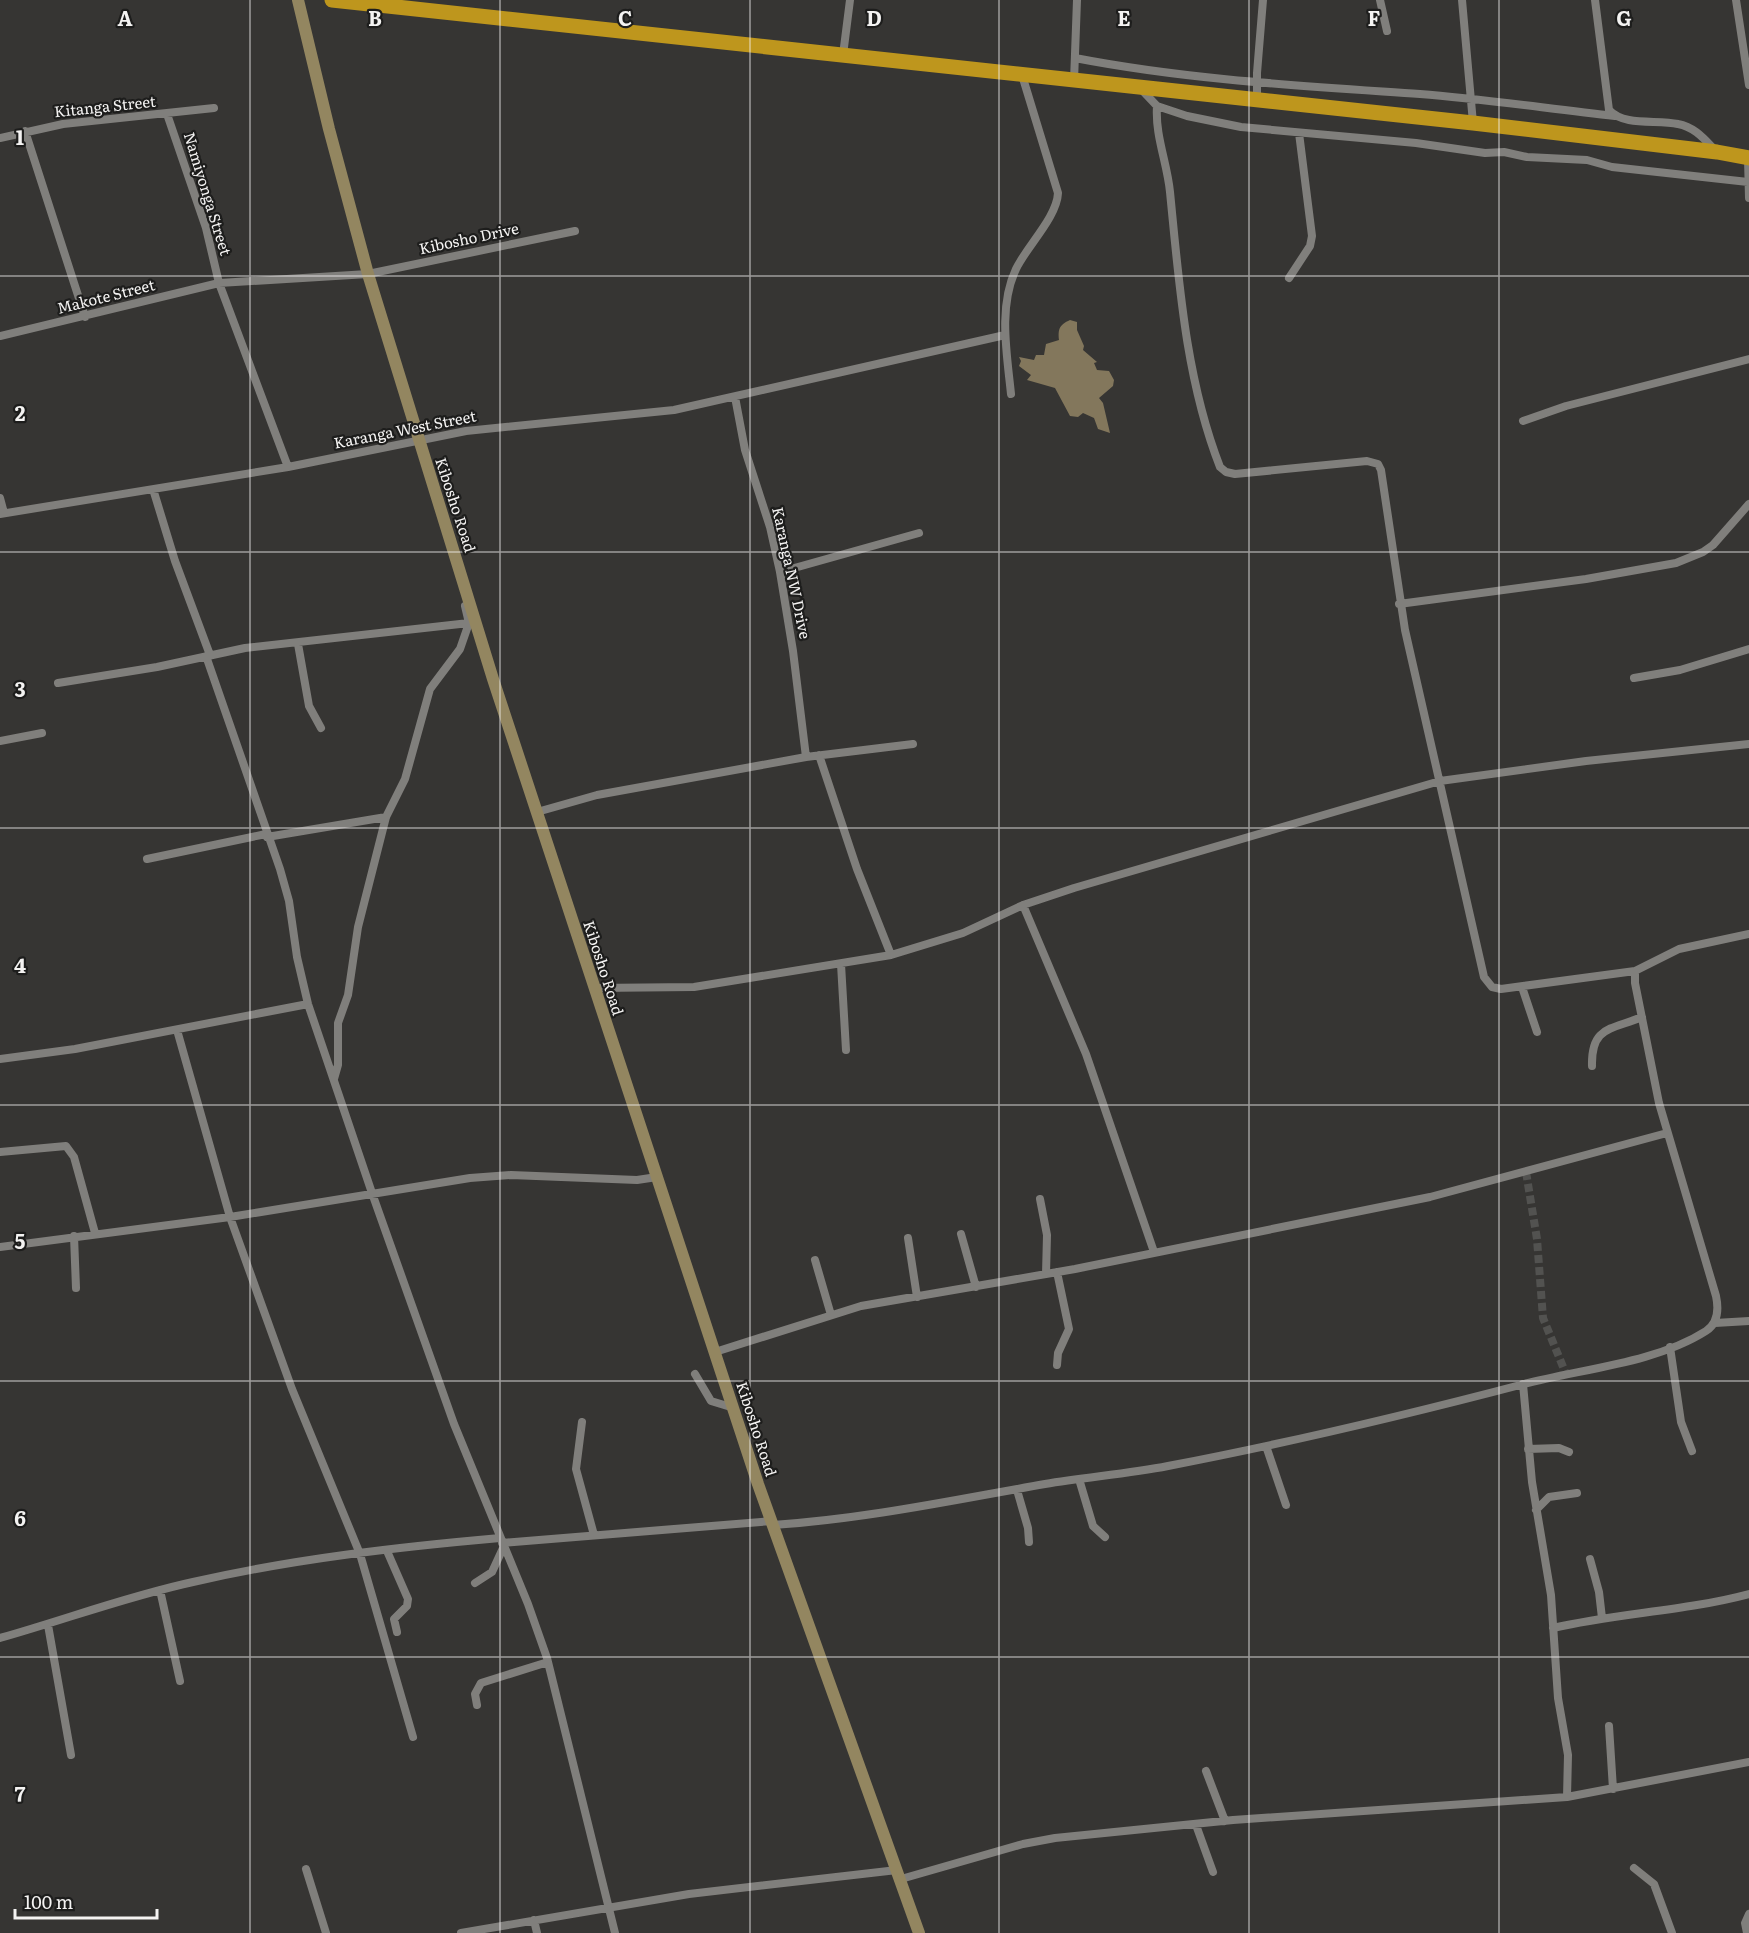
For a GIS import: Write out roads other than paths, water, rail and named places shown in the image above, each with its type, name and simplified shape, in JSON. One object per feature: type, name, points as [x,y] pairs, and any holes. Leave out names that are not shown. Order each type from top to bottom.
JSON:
[{"type":"highway","points":[[332,0],[1473,123],[1717,152],[1748,158]]},
{"type":"street","name":"Kibosho Road","points":[[298,0],[368,274],[537,812],[772,1523],[919,1933]]},
{"type":"street","points":[[843,55],[850,0]]},
{"type":"street","points":[[1074,81],[1077,0]]},
{"type":"street","points":[[1257,101],[1263,0]]},
{"type":"street","points":[[1380,0],[1387,32]]},
{"type":"street","points":[[1462,0],[1473,123]]},
{"type":"street","points":[[1595,0],[1606,97],[1610,110],[1615,116]]},
{"type":"street","points":[[1736,0],[1749,85]]},
{"type":"street","points":[[1074,58],[1135,70],[1257,84],[1472,100],[1680,124],[1695,131],[1717,152]]},
{"type":"street","points":[[1011,394],[1005,335],[1008,299],[1014,273],[1058,202],[1056,182],[1022,75]]},
{"type":"street","points":[[1139,88],[1157,106],[1187,116],[1241,127],[1527,157],[1587,160],[1612,167],[1748,182]]},
{"type":"street","points":[[1157,106],[1156,122],[1169,185],[1180,303],[1195,375],[1221,467],[1226,472],[1235,474],[1355,461],[1378,464],[1382,470],[1400,604],[1484,977],[1492,987],[1522,987],[1635,971],[1679,949],[1749,934]]},
{"type":"street","name":"Kitanga Street","points":[[0,138],[63,124],[214,108]]},
{"type":"street","name":"Namiyonga Street","points":[[167,114],[206,228],[219,283]]},
{"type":"street","points":[[25,131],[85,317]]},
{"type":"street","points":[[1289,279],[1310,246],[1312,236],[1299,133]]},
{"type":"street","points":[[1748,158],[1749,198]]},
{"type":"street","name":"Kibosho Drive","points":[[368,274],[574,231]]},
{"type":"street","name":"Makote Street","points":[[0,336],[219,283],[368,274]]},
{"type":"street","points":[[219,283],[288,467]]},
{"type":"street","name":"Karanga West Street","points":[[2,514],[288,467],[508,426],[674,410],[886,360],[1005,335]]},
{"type":"street","points":[[1523,421],[1566,406],[1749,359]]},
{"type":"street","name":"Karanga NW Drive","points":[[735,397],[745,450],[768,519],[780,572],[806,758]]},
{"type":"street","points":[[153,489],[289,901],[297,957],[308,1004],[454,1424],[528,1604],[548,1662],[615,1933]]},
{"type":"street","points":[[0,498],[2,514]]},
{"type":"street","points":[[1400,604],[1586,579],[1676,563],[1703,552],[1713,545],[1749,504]]},
{"type":"street","points":[[780,572],[919,533]]},
{"type":"street","points":[[334,1079],[338,1065],[338,1023],[348,995],[358,927],[386,817],[405,779],[430,689],[460,649],[469,623],[452,547]]},
{"type":"street","points":[[58,683],[157,667],[245,648],[298,644],[469,623]]},
{"type":"street","points":[[298,644],[309,706],[321,728]]},
{"type":"street","points":[[1634,678],[1670,672],[1749,649]]},
{"type":"street","points":[[0,741],[42,733]]},
{"type":"street","points":[[537,812],[597,795],[819,755],[913,744]]},
{"type":"street","points":[[594,988],[694,987],[891,955],[963,933],[1023,905],[1440,781],[1586,761],[1749,744]]},
{"type":"street","points":[[819,755],[857,869],[891,955]]},
{"type":"street","points":[[147,859],[267,836],[386,817]]},
{"type":"street","points":[[1023,905],[1086,1054],[1154,1252]]},
{"type":"street","points":[[841,964],[846,1050]]},
{"type":"street","points":[[0,1638],[160,1590],[241,1572],[360,1554],[594,1535],[869,1517],[1078,1479],[1170,1466],[1408,1415],[1670,1347],[1708,1330],[1715,1323],[1718,1305],[1714,1285],[1667,1132],[1642,1017],[1635,971]]},
{"type":"street","points":[[1522,987],[1537,1032]]},
{"type":"street","points":[[0,1059],[64,1051],[308,1004]]},
{"type":"street","points":[[1592,1066],[1593,1042],[1598,1036],[1607,1029],[1642,1017]]},
{"type":"street","points":[[177,1030],[230,1217],[291,1389],[360,1554],[413,1737]]},
{"type":"street","points":[[715,1352],[879,1302],[1057,1272],[1430,1197],[1667,1132]]},
{"type":"street","points":[[0,1152],[66,1146],[74,1157],[94,1233]]},
{"type":"street","points":[[0,1247],[230,1217],[470,1178],[511,1175],[636,1179],[657,1177]]},
{"type":"street","points":[[1040,1199],[1047,1224],[1046,1274]]},
{"type":"street","points":[[961,1234],[976,1287]]},
{"type":"street","points":[[74,1236],[76,1288]]},
{"type":"street","points":[[908,1238],[916,1297]]},
{"type":"street","points":[[815,1260],[831,1315]]},
{"type":"street","points":[[1057,1272],[1069,1329],[1058,1353],[1057,1365]]},
{"type":"street","points":[[1715,1323],[1749,1321]]},
{"type":"street","points":[[1670,1347],[1682,1422],[1692,1451]]},
{"type":"street","points":[[695,1374],[711,1401],[734,1408]]},
{"type":"street","points":[[1523,1384],[1528,1449],[1536,1510],[1545,1554],[1558,1698],[1569,1763],[1567,1797]]},
{"type":"street","points":[[582,1422],[576,1469],[594,1535]]},
{"type":"street","points":[[1266,1446],[1286,1506]]},
{"type":"street","points":[[1528,1449],[1559,1448],[1569,1452]]},
{"type":"street","points":[[1078,1479],[1093,1526],[1105,1537]]},
{"type":"street","points":[[1017,1490],[1028,1528],[1029,1542]]},
{"type":"street","points":[[1536,1510],[1549,1497],[1577,1493]]},
{"type":"street","points":[[475,1583],[492,1572],[502,1542]]},
{"type":"street","points":[[387,1551],[408,1599],[407,1606],[394,1618],[397,1632]]},
{"type":"street","points":[[1590,1559],[1600,1599],[1602,1618]]},
{"type":"street","points":[[160,1590],[180,1681]]},
{"type":"street","points":[[1553,1628],[1602,1618],[1697,1605],[1749,1594]]},
{"type":"street","points":[[48,1625],[71,1755]]},
{"type":"street","points":[[477,1705],[475,1694],[481,1683],[548,1662]]},
{"type":"street","points":[[1609,1726],[1613,1789]]},
{"type":"street","points":[[461,1933],[689,1894],[899,1874],[1039,1841],[1105,1832],[1225,1821],[1567,1797],[1710,1767],[1749,1762]]},
{"type":"street","points":[[1206,1771],[1225,1821]]},
{"type":"street","points":[[1196,1825],[1213,1872]]},
{"type":"street","points":[[1634,1868],[1654,1884],[1672,1933]]},
{"type":"street","points":[[306,1869],[326,1933]]},
{"type":"street","points":[[1747,1933],[1745,1923],[1749,1914]]},
{"type":"street","points":[[534,1920],[537,1933]]},
{"type":"tunnel","points":[[1526,1172],[1537,1239],[1543,1318],[1566,1374]]}]
